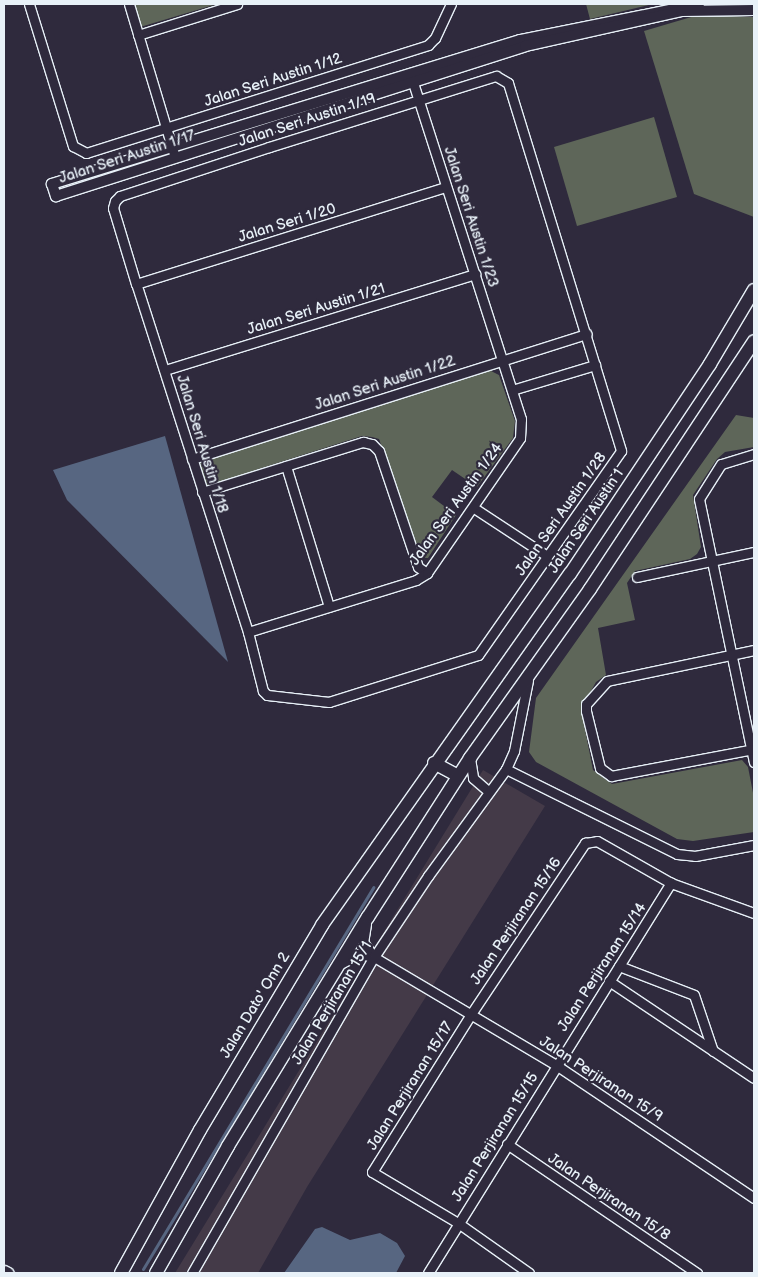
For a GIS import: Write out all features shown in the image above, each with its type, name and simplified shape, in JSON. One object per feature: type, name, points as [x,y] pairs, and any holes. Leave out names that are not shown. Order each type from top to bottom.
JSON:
[{"type":"main road","name":"Jalan Seri Austin 1","points":[[434,763],[570,574],[710,364],[754,290]]},
{"type":"main road","points":[[156,1273],[228,1146],[368,917],[458,776],[590,589],[754,341]]},
{"type":"main road","points":[[434,763],[458,776]]},
{"type":"main road","name":"Jalan Dato' Onn 2","points":[[121,1273],[200,1130],[322,924],[434,763]]},
{"type":"main road","points":[[4,1272],[8,1273]]},
{"type":"street","name":"Jalan Seri Austin 1/12","points":[[29,4],[73,146],[80,152],[90,153],[428,45],[435,38],[451,4]]},
{"type":"street","points":[[129,4],[175,157]]},
{"type":"street","points":[[138,35],[237,4]]},
{"type":"street","name":"Jalan Seri Austin 1/17","points":[[699,4],[520,40],[411,78],[56,196],[52,184],[172,147],[411,78],[525,46],[681,11],[754,10]]},
{"type":"street","name":"Jalan Seri Austin 1/19","points":[[115,201],[129,193],[496,76],[508,83]]},
{"type":"street","name":"Jalan Seri Austin 1/23","points":[[411,78],[502,360]]},
{"type":"street","name":"Jalan Seri Austin 1/28","points":[[267,695],[329,702],[478,655],[621,452],[596,365],[508,83]]},
{"type":"street","name":"Jalan Seri 1/20","points":[[136,284],[446,188]]},
{"type":"street","name":"Jalan Seri Austin 1/18","points":[[115,201],[113,208],[136,284],[248,632],[263,690],[267,695]]},
{"type":"street","name":"Jalan Seri Austin 1/21","points":[[165,370],[474,274]]},
{"type":"street","name":"Jalan Seri Austin 1/22","points":[[192,459],[586,334]]},
{"type":"street","name":"Jalan Seri Austin 1/24","points":[[248,632],[416,580],[427,573],[474,508],[520,438],[522,419],[502,360]]},
{"type":"street","points":[[512,390],[596,365]]},
{"type":"street","points":[[202,492],[362,442],[372,444],[379,451],[418,566],[427,573]]},
{"type":"street","points":[[754,454],[721,464],[700,493],[712,561],[754,762]]},
{"type":"street","points":[[286,466],[329,607]]},
{"type":"street","points":[[474,508],[547,556]]},
{"type":"street","points":[[637,576],[754,552]]},
{"type":"street","points":[[753,750],[611,776],[600,768],[586,704],[606,681],[754,650]]},
{"type":"street","name":"Jalan Perjiranan 15/1","points":[[192,1273],[374,957],[488,791],[506,769],[514,751],[529,675]]},
{"type":"street","points":[[470,758],[472,778],[488,791]]},
{"type":"street","points":[[506,769],[677,854],[695,856],[754,845]]},
{"type":"street","name":"Jalan Perjiranan 15/16","points":[[471,1014],[585,843],[597,841],[672,883]]},
{"type":"street","points":[[672,883],[754,913]]},
{"type":"street","name":"Jalan Perjiranan 15/14","points":[[556,1065],[672,883]]},
{"type":"street","points":[[368,917],[363,942],[374,957]]},
{"type":"street","points":[[338,966],[360,954],[374,957]]},
{"type":"street","name":"Jalan Perjiranan 15/9","points":[[374,957],[556,1065],[754,1198]]},
{"type":"street","points":[[619,966],[694,995],[713,1051]]},
{"type":"street","points":[[609,981],[754,1078]]},
{"type":"street","name":"Jalan Perjiranan 15/17","points":[[458,1224],[372,1172],[471,1014]]},
{"type":"street","name":"Jalan Perjiranan 15/15","points":[[428,1273],[556,1065]]},
{"type":"street","name":"Jalan Perjiranan 15/8","points":[[507,1144],[696,1273]]},
{"type":"street","points":[[458,1224],[529,1273]]},
{"type":"shaded area","points":[[483,770],[545,806],[307,1187],[258,1273],[175,1273]]},
{"type":"green space","points":[[130,4],[217,4],[137,28]]},
{"type":"green space","points":[[586,4],[653,4],[590,19]]},
{"type":"green space","points":[[698,15],[754,17],[754,217],[694,194],[644,31]]},
{"type":"green space","points":[[654,117],[677,197],[577,226],[554,147]]},
{"type":"green space","points":[[489,370],[499,375],[515,421],[513,438],[477,487],[452,470],[432,497],[456,515],[428,558],[421,558],[379,439],[362,436],[206,486],[199,463]]},
{"type":"green space","points":[[736,415],[754,418],[754,447],[725,452],[717,459],[693,495],[701,547],[697,554],[690,559],[635,571],[627,583],[635,620],[598,628],[606,675],[596,682],[581,709],[593,770],[612,784],[742,760],[748,767],[754,798],[754,832],[693,841],[677,839],[536,762],[529,752],[536,698]]},
{"type":"water","points":[[165,436],[228,662],[67,500],[53,470]]},
{"type":"water","points":[[322,1227],[350,1240],[380,1233],[397,1243],[405,1256],[396,1273],[284,1273],[315,1229]]},
{"type":"waterway","points":[[143,1269],[373,887]]}]
